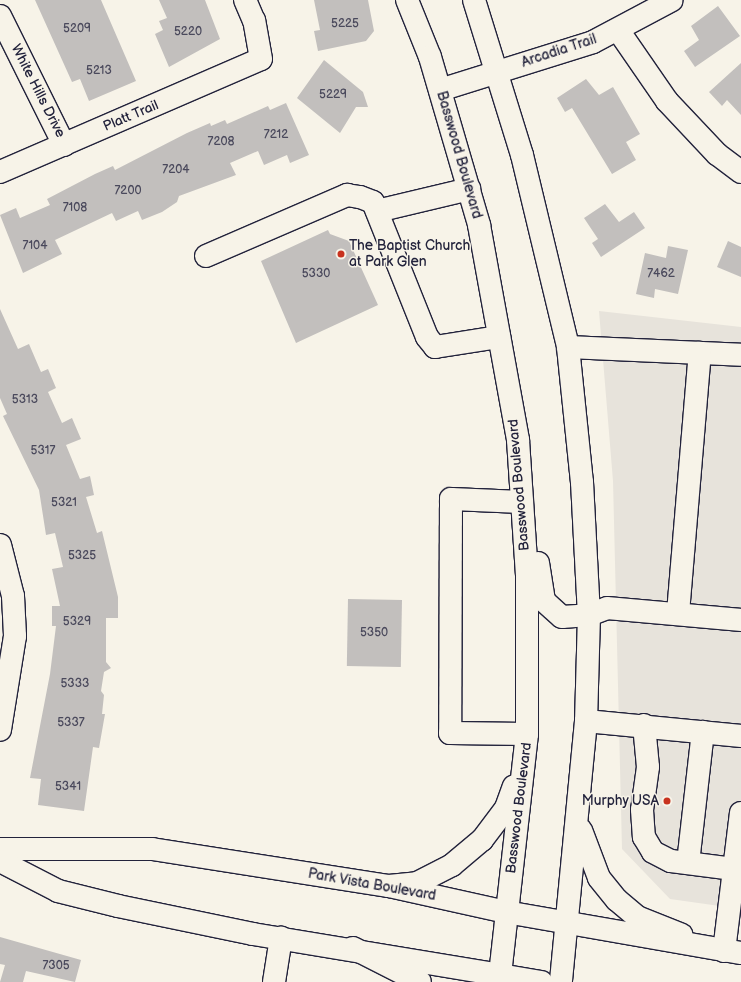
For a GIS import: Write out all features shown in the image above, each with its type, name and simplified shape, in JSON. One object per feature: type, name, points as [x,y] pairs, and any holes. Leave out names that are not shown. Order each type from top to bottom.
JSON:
[{"type":"main road","name":"Platt Trail","points":[[0,172],[261,59],[254,21],[245,0]]},
{"type":"main road","name":"Basswood Boulevard","points":[[407,0],[440,90],[469,189],[518,440],[527,576],[528,734],[499,978]]},
{"type":"main road","points":[[474,0],[498,70],[568,347],[582,482],[589,615],[586,721],[578,824],[562,982]]},
{"type":"main road","name":"Arcadia Trail","points":[[440,90],[498,70],[593,42],[672,0]]},
{"type":"main road","name":"White Hills Drive","points":[[0,16],[64,144]]},
{"type":"main road","points":[[618,30],[667,101],[712,149],[741,172]]},
{"type":"main road","points":[[377,211],[469,189]]},
{"type":"main road","points":[[206,256],[347,195],[373,202],[427,337],[435,347],[498,337]]},
{"type":"main road","points":[[568,347],[741,355]]},
{"type":"main road","points":[[678,613],[700,353]]},
{"type":"main road","points":[[518,440],[534,494],[538,566],[544,601],[562,617],[589,615],[607,608],[678,613],[741,620]]},
{"type":"main road","points":[[522,502],[451,499],[450,733],[528,734]]},
{"type":"main road","points":[[0,545],[13,596],[15,636],[0,730]]},
{"type":"main road","points":[[586,721],[644,725],[741,736]]},
{"type":"main road","points":[[644,725],[648,767],[642,810],[644,837],[653,852],[672,861],[738,869]]},
{"type":"main road","points":[[688,863],[703,732]]},
{"type":"main road","points":[[388,886],[417,884],[452,866],[482,840],[506,808],[524,762]]},
{"type":"main road","points":[[578,824],[599,878],[617,900],[637,917],[732,952],[741,813]]},
{"type":"main road","name":"Park Vista Boulevard","points":[[0,849],[152,849],[388,886],[568,924],[732,952]]},
{"type":"main road","points":[[0,861],[58,891],[166,917],[281,938],[353,948],[499,978],[541,982]]},
{"type":"main road","points":[[274,982],[281,938]]},
{"type":"main road","points":[[353,948],[420,982]]},
{"type":"shaded area","points":[[599,311],[741,327],[741,909],[670,899],[622,849],[613,481]]},
{"type":"building","points":[[35,0],[101,0],[136,81],[89,101],[80,79],[72,82]]},
{"type":"building","points":[[159,0],[205,0],[220,39],[169,67],[155,34],[163,30],[159,21],[167,18]]},
{"type":"building","points":[[314,0],[368,0],[374,31],[366,41],[318,51],[314,31],[320,30]]},
{"type":"building","points":[[718,6],[740,36],[695,67],[684,51],[699,40],[691,26]]},
{"type":"building","points":[[324,60],[363,92],[368,107],[356,107],[340,133],[297,98]]},
{"type":"building","points":[[741,63],[741,115],[727,100],[722,106],[709,92]]},
{"type":"building","points":[[586,79],[599,95],[613,87],[640,134],[626,142],[636,160],[612,174],[572,108],[565,112],[557,98]]},
{"type":"building","points":[[286,103],[309,155],[290,163],[287,155],[264,165],[258,151],[230,163],[236,175],[179,196],[177,202],[162,212],[142,220],[138,211],[116,221],[112,213],[55,240],[62,254],[23,273],[0,215],[16,208],[20,218],[50,205],[47,199],[95,174],[113,166],[115,170],[187,133],[210,123],[211,126],[225,120],[227,124],[268,106],[270,110]]},
{"type":"building","points":[[605,204],[619,222],[634,212],[645,228],[601,257],[592,243],[598,239],[584,218]]},
{"type":"building","points":[[328,230],[330,234],[349,241],[378,305],[296,343],[261,261]]},
{"type":"building","points":[[728,241],[741,247],[741,277],[717,267]]},
{"type":"building","points":[[668,246],[688,250],[678,294],[655,289],[654,298],[636,294],[645,253],[666,258]]},
{"type":"building","points":[[0,309],[18,349],[29,344],[41,372],[48,369],[56,388],[48,392],[62,423],[72,418],[81,439],[66,445],[80,479],[90,476],[94,495],[86,497],[97,533],[102,531],[118,597],[118,618],[106,618],[106,662],[111,668],[104,672],[101,691],[104,695],[102,714],[105,714],[99,748],[93,747],[84,811],[38,805],[41,779],[30,778],[50,674],[56,626],[52,626],[52,606],[60,606],[52,569],[63,567],[55,533],[46,535],[39,490],[3,416],[7,414],[0,398]]},
{"type":"building","points":[[348,599],[402,600],[401,667],[347,666]]},
{"type":"building","points":[[0,937],[81,960],[75,982],[26,971],[23,982],[0,982],[5,965],[0,964]]},
{"type":"place","name":"The Baptist Church at Park Glen","points":[[341,254]]},
{"type":"place","name":"Murphy USA","points":[[667,801]]}]
